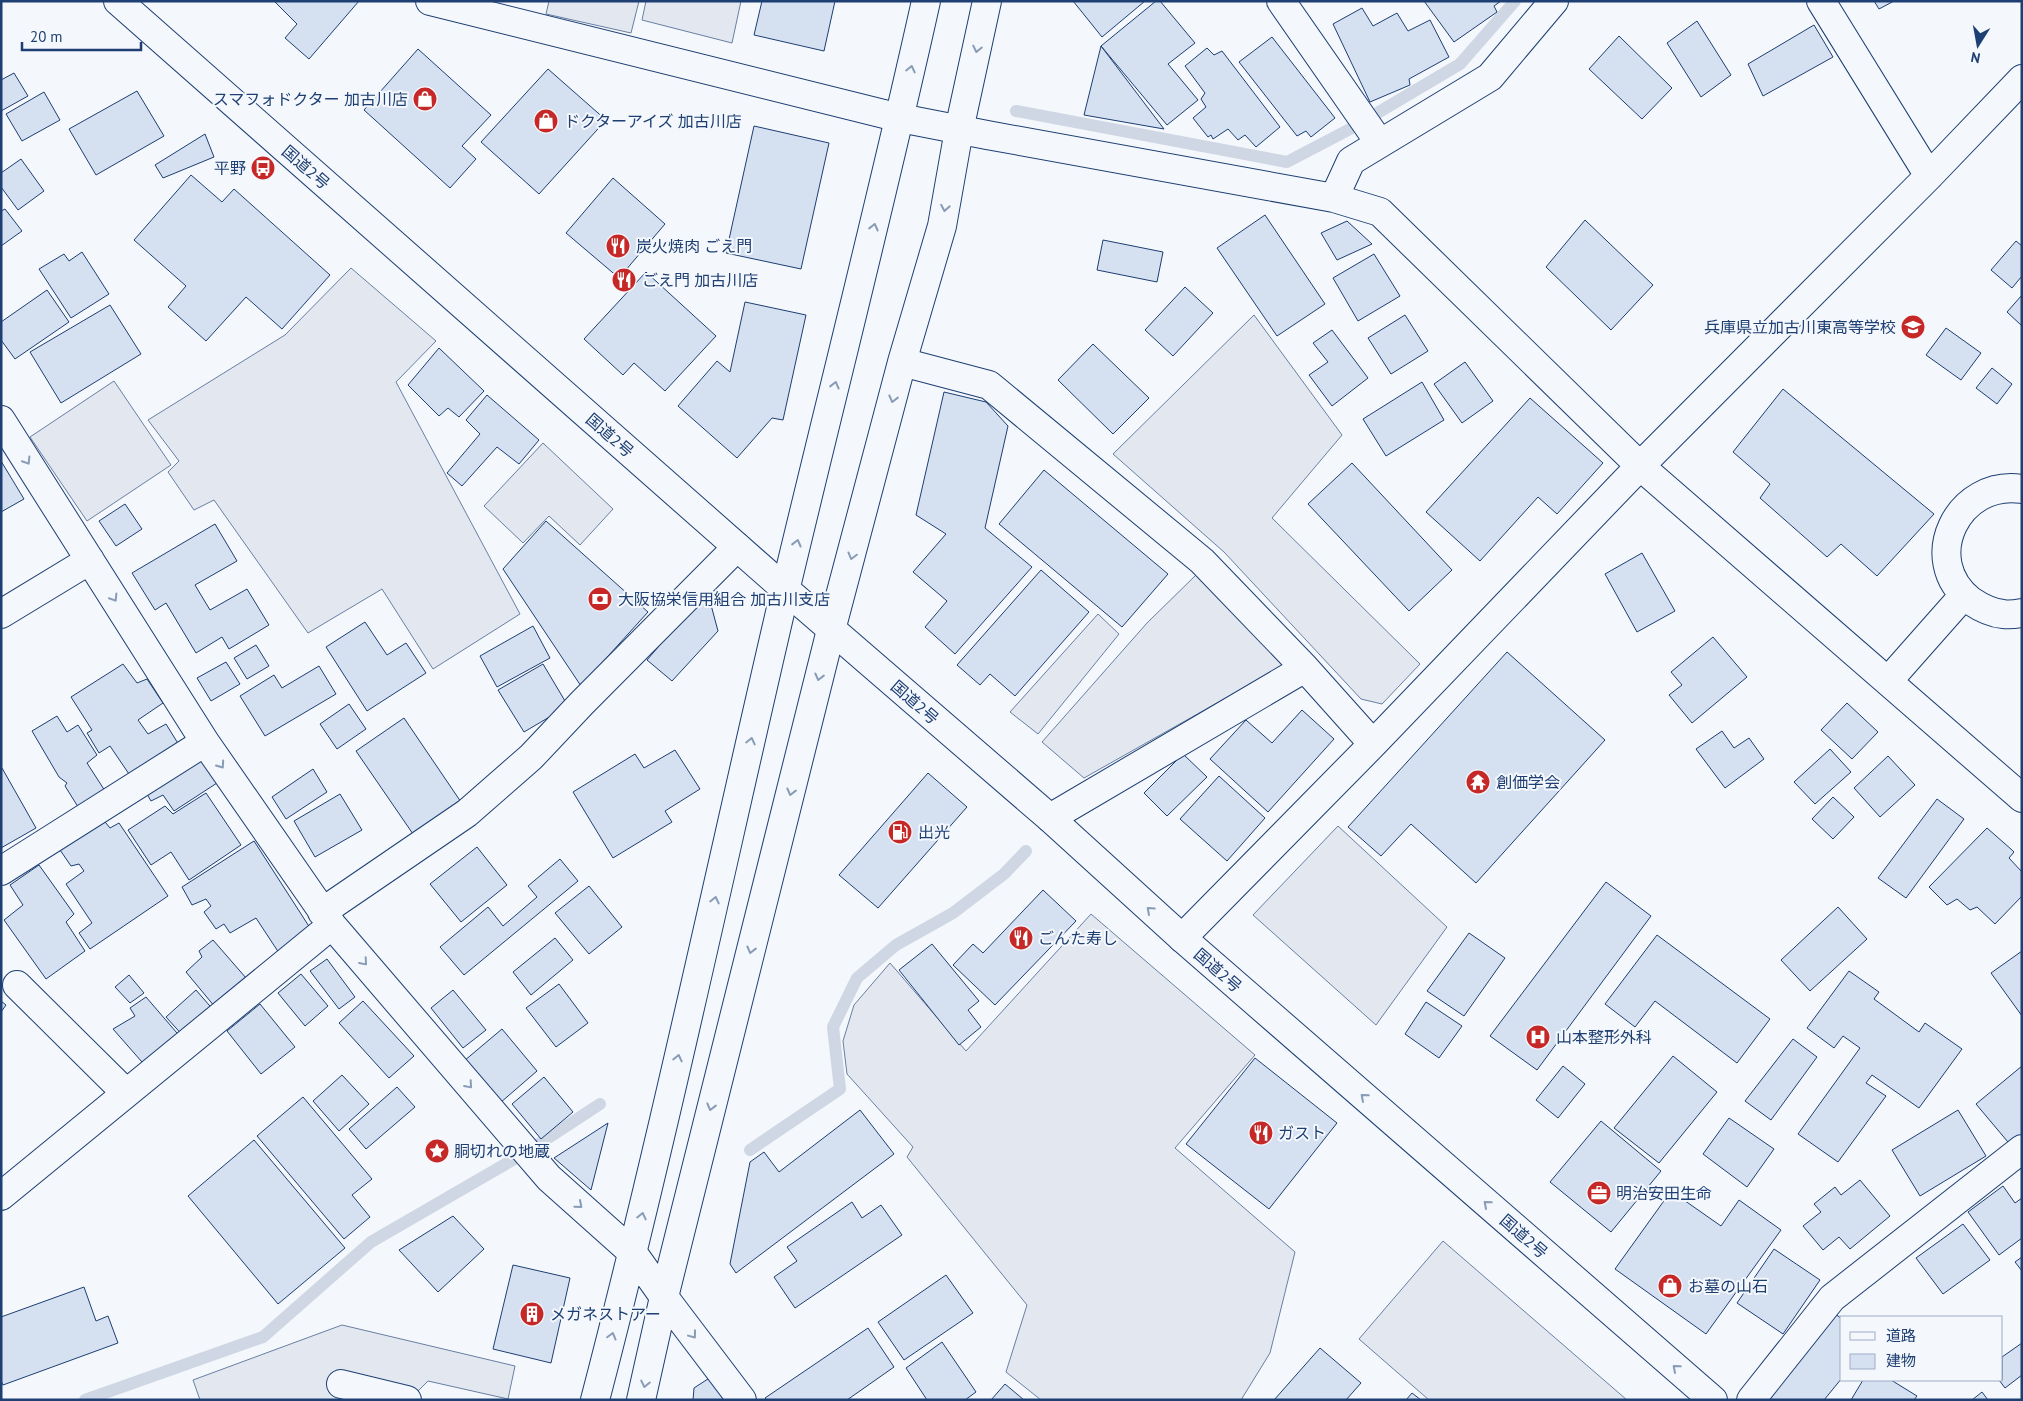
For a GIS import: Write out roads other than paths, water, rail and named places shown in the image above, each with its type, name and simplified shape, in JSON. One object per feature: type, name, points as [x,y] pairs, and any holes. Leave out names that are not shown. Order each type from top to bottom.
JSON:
[{"type":"main road","name":"国道2号","points":[[118,1],[831,630],[1050,818],[1182,938],[1713,1400]]},
{"type":"main road","points":[[430,1],[900,118],[1334,198],[1380,212],[1640,466],[2022,798]]},
{"type":"main road","points":[[595,1400],[634,1253],[786,590],[900,118],[926,1]]},
{"type":"main road","points":[[641,1400],[664,1297],[831,630],[902,362],[942,226],[959,130],[987,1]]},
{"type":"main road","points":[[1281,1],[1379,142]]},
{"type":"main road","points":[[1334,198],[1350,160],[1490,77],[1554,1]]},
{"type":"main road","points":[[1821,1],[1929,176]]},
{"type":"main road","points":[[1182,938],[1373,744],[1640,466],[1929,176],[2022,79]]},
{"type":"main road","points":[[902,362],[989,385],[1202,560],[1305,668],[1373,744]]},
{"type":"main road","points":[[1,420],[205,742],[327,918],[549,1178],[634,1253],[664,1297],[742,1400]]},
{"type":"main road","points":[[2022,489],[2010,487],[1989,490],[1972,500],[1958,515],[1949,533],[1946,555],[1952,576],[1964,595],[1982,608],[2003,614],[2022,614]]},
{"type":"main road","points":[[1,1196],[126,1093],[327,918],[467,813],[531,757],[737,547]]},
{"type":"main road","points":[[1,614],[90,560]]},
{"type":"main road","points":[[1888,681],[1964,595]]},
{"type":"main road","points":[[1050,818],[1305,668]]},
{"type":"main road","points":[[1,871],[205,742]]},
{"type":"main road","points":[[17,985],[126,1093]]},
{"type":"main road","points":[[1751,1400],[1832,1298],[2022,1149]]},
{"type":"main road","points":[[341,1384],[407,1400]]},
{"type":"waterway","points":[[1379,112],[1460,64],[1515,1]]},
{"type":"waterway","points":[[1016,111],[1287,162],[1350,129]]},
{"type":"waterway","points":[[750,1150],[840,1089],[833,1027],[857,978],[896,945],[953,913],[1004,874],[1026,851]]},
{"type":"waterway","points":[[530,1150],[600,1104]]},
{"type":"waterway","points":[[85,1400],[263,1337],[371,1242],[523,1154]]},
{"type":"place","name":"スマフォドクター 加古川店","points":[[425,99]]},
{"type":"place","name":"ドクターアイズ 加古川店","points":[[546,121]]},
{"type":"place","name":"平野","points":[[263,168]]},
{"type":"place","name":"炭火焼肉 ごえ門","points":[[618,246]]},
{"type":"place","name":"ごえ門 加古川店","points":[[624,280]]},
{"type":"place","name":"兵庫県立加古川東高等学校","points":[[1913,327]]},
{"type":"place","name":"大阪協栄信用組合 加古川支店","points":[[600,599]]},
{"type":"place","name":"創価学会","points":[[1478,782]]},
{"type":"place","name":"出光","points":[[900,832]]},
{"type":"place","name":"ごんた寿し","points":[[1021,938]]},
{"type":"place","name":"山本整形外科","points":[[1538,1037]]},
{"type":"place","name":"ガスト","points":[[1261,1133]]},
{"type":"place","name":"胴切れの地蔵","points":[[437,1151]]},
{"type":"place","name":"明治安田生命","points":[[1599,1193]]},
{"type":"place","name":"お墓の山石","points":[[1670,1286]]},
{"type":"place","name":"メガネストアー","points":[[532,1314]]}]
